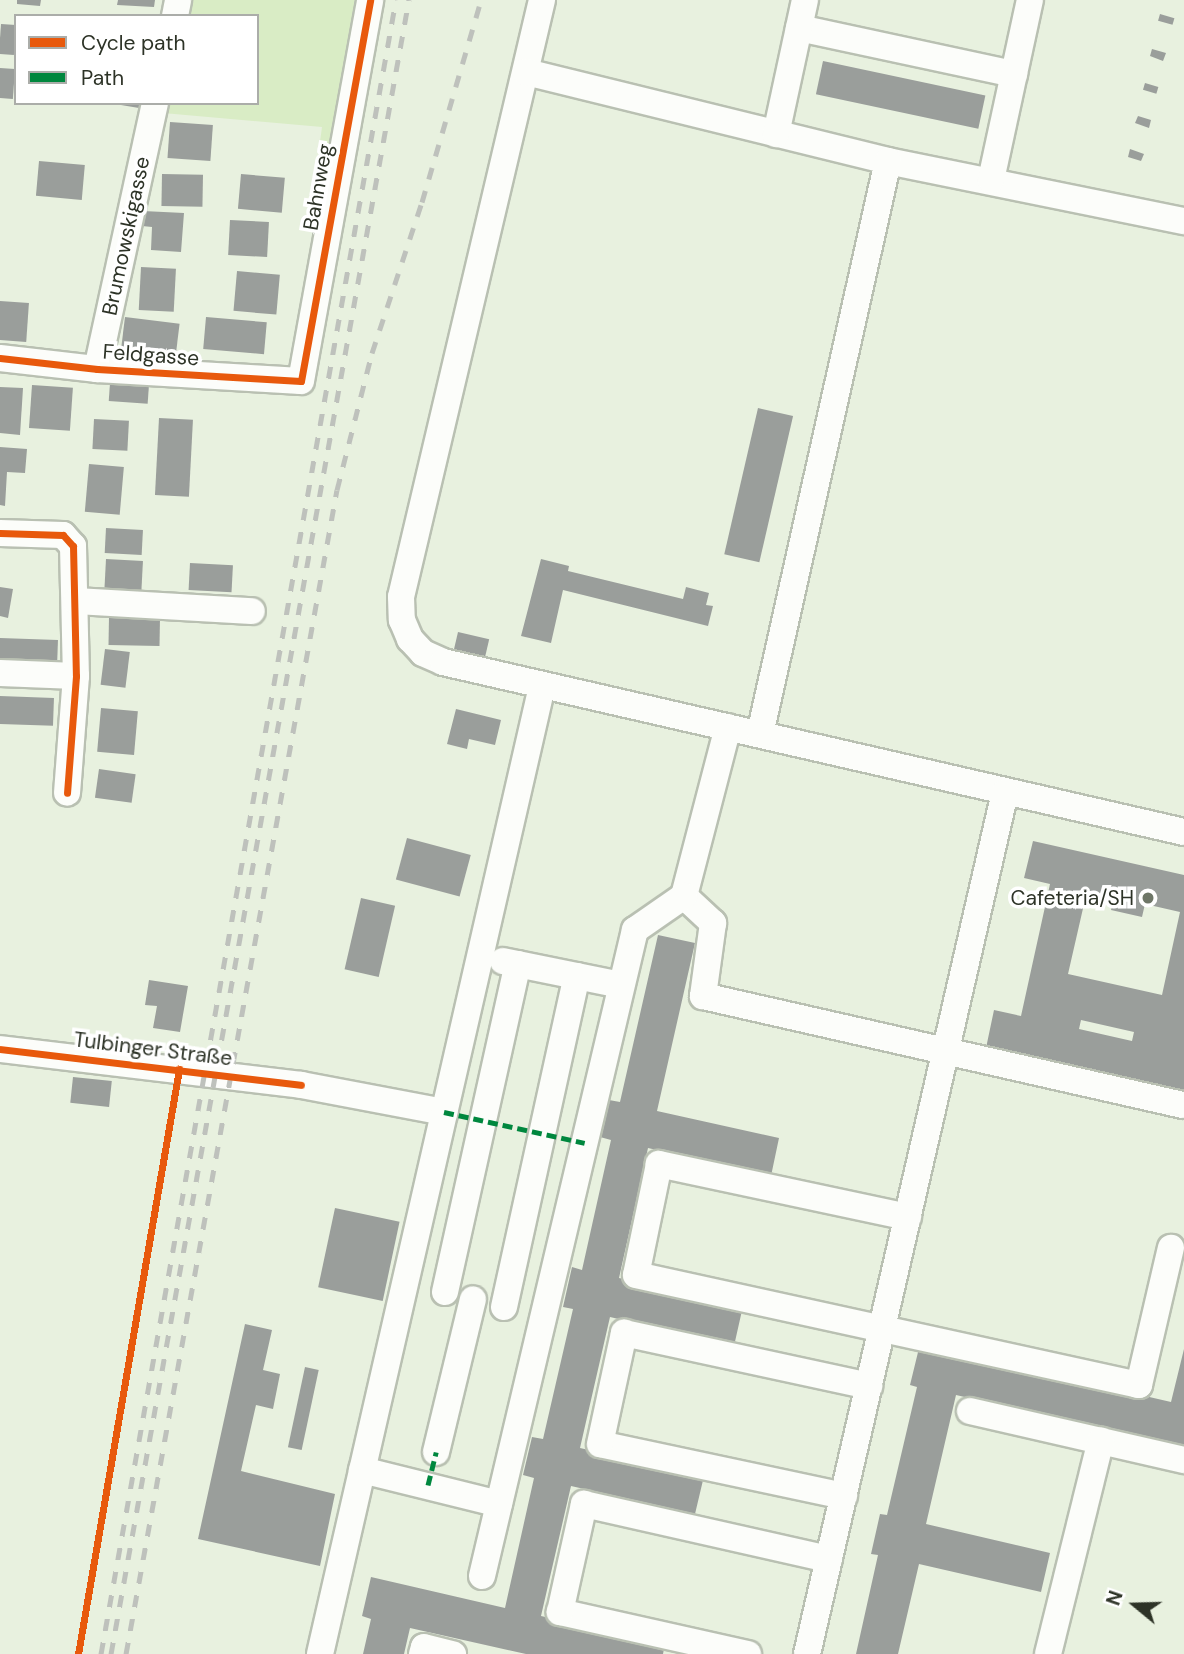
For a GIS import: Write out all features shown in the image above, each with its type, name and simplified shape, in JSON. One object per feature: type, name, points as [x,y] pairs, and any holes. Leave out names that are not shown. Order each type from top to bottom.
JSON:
[{"type":"street","name":"Bahnweg","points":[[301,380],[370,0]]},
{"type":"street","points":[[542,0],[401,597],[402,620],[423,653],[443,663],[1184,832]]},
{"type":"street","points":[[776,134],[805,0]]},
{"type":"street","points":[[992,180],[1030,0]]},
{"type":"street","points":[[799,28],[1014,74]]},
{"type":"street","points":[[526,72],[888,160],[1184,221]]},
{"type":"street","name":"Brumowskigasse","points":[[97,369],[155,105]]},
{"type":"street","points":[[760,734],[888,160]]},
{"type":"street","name":"Feldgasse","points":[[0,358],[97,369],[301,380]]},
{"type":"street","points":[[0,534],[70,539],[76,601],[76,676],[68,793]]},
{"type":"street","points":[[76,601],[252,611]]},
{"type":"street","points":[[0,673],[76,676]]},
{"type":"street","points":[[320,1654],[542,686]]},
{"type":"street","points":[[482,1576],[635,930],[684,896],[728,727]]},
{"type":"street","points":[[807,1654],[1005,792]]},
{"type":"street","points":[[684,896],[713,923],[703,996],[1184,1105]]},
{"type":"street","points":[[480,957],[621,985]]},
{"type":"street","points":[[445,1292],[518,964]]},
{"type":"street","points":[[504,1307],[576,976]]},
{"type":"street","name":"Tulbinger Straße","points":[[0,1049],[301,1086],[444,1112]]},
{"type":"street","points":[[908,1217],[659,1164],[636,1275],[1139,1385],[1171,1248]]},
{"type":"street","points":[[405,1282],[545,1317]]},
{"type":"street","points":[[436,1452],[473,1300]]},
{"type":"street","points":[[844,1496],[600,1444],[624,1333],[869,1386]]},
{"type":"street","points":[[970,1411],[1184,1460]]},
{"type":"street","points":[[1048,1654],[1101,1440]]},
{"type":"street","points":[[362,1470],[499,1504]]},
{"type":"street","points":[[748,1654],[560,1612],[584,1504],[829,1559]]},
{"type":"street","points":[[422,1654],[424,1647],[453,1654]]},
{"type":"green space","points":[[188,0],[374,0],[341,177],[316,171],[322,127],[163,113],[165,105],[259,105],[259,14],[185,14]]},
{"type":"building","points":[[17,0],[41,0],[40,6],[17,4]]},
{"type":"building","points":[[118,0],[155,0],[154,7],[117,5]]},
{"type":"building","points":[[1160,14],[1174,18],[1172,25],[1158,21]]},
{"type":"building","points":[[1,24],[14,25],[14,53],[0,54]]},
{"type":"building","points":[[1152,49],[1166,53],[1163,61],[1150,56]]},
{"type":"building","points":[[823,61],[985,96],[978,129],[816,94]]},
{"type":"building","points":[[0,68],[14,69],[13,99],[0,98]]},
{"type":"building","points":[[1145,83],[1158,87],[1156,94],[1143,90]]},
{"type":"building","points":[[1138,116],[1151,120],[1149,128],[1135,123]]},
{"type":"building","points":[[170,122],[213,125],[210,161],[167,158]]},
{"type":"building","points":[[1130,149],[1144,154],[1141,161],[1128,157]]},
{"type":"building","points":[[39,161],[85,165],[82,200],[36,196]]},
{"type":"building","points":[[162,174],[203,175],[202,207],[161,206]]},
{"type":"building","points":[[241,174],[285,178],[282,213],[238,209]]},
{"type":"building","points":[[143,211],[184,213],[181,252],[151,250],[152,227],[142,226]]},
{"type":"building","points":[[230,220],[269,222],[267,257],[228,255]]},
{"type":"building","points":[[141,267],[176,269],[174,312],[139,310]]},
{"type":"building","points":[[237,271],[280,275],[276,315],[234,311]]},
{"type":"building","points":[[0,301],[29,303],[26,342],[0,340]]},
{"type":"building","points":[[125,317],[180,324],[175,357],[121,351]]},
{"type":"building","points":[[206,317],[267,322],[264,354],[203,349]]},
{"type":"building","points":[[110,383],[149,386],[148,404],[109,401]]},
{"type":"building","points":[[32,385],[73,388],[70,431],[29,428]]},
{"type":"building","points":[[0,387],[23,388],[20,435],[0,433]]},
{"type":"building","points":[[758,408],[793,416],[759,562],[724,554]]},
{"type":"building","points":[[159,418],[193,420],[189,497],[155,495]]},
{"type":"building","points":[[94,419],[129,421],[127,451],[92,449]]},
{"type":"building","points":[[0,447],[27,449],[25,473],[7,472],[5,506],[0,505]]},
{"type":"building","points":[[89,464],[124,467],[120,515],[85,512]]},
{"type":"building","points":[[106,528],[143,530],[142,555],[105,553]]},
{"type":"building","points":[[106,559],[143,561],[141,595],[104,593]]},
{"type":"building","points":[[541,559],[569,566],[568,571],[683,599],[686,587],[709,593],[706,605],[713,606],[708,626],[563,590],[551,643],[521,636]]},
{"type":"building","points":[[190,563],[233,565],[232,592],[189,590]]},
{"type":"building","points":[[0,587],[13,589],[8,618],[0,616]]},
{"type":"building","points":[[109,617],[160,618],[160,646],[109,645]]},
{"type":"building","points":[[458,632],[489,639],[483,665],[452,657]]},
{"type":"building","points":[[0,638],[58,640],[57,669],[0,667]]},
{"type":"building","points":[[105,649],[130,652],[125,688],[101,685]]},
{"type":"building","points":[[0,696],[54,698],[53,726],[0,724]]},
{"type":"building","points":[[101,708],[138,711],[134,755],[97,752]]},
{"type":"building","points":[[456,709],[501,720],[495,745],[469,739],[467,749],[447,744]]},
{"type":"building","points":[[99,769],[136,774],[132,803],[95,798]]},
{"type":"building","points":[[407,838],[471,855],[460,897],[396,880]]},
{"type":"building","points":[[1033,841],[1184,875],[1184,1092],[986,1048],[994,1010],[1021,1016],[1050,884],[1024,878]],"holes":[[[1087,891],[1114,897],[1111,910],[1142,917],[1145,904],[1180,912],[1162,995],[1068,974]],[[1081,1020],[1134,1032],[1132,1041],[1079,1029]]]},
{"type":"building","points":[[361,898],[395,906],[379,977],[345,969]]},
{"type":"building","points":[[658,935],[695,943],[657,1111],[779,1138],[771,1176],[648,1148],[619,1278],[743,1306],[734,1346],[610,1317],[580,1448],[704,1476],[695,1514],[571,1486],[541,1616],[665,1644],[663,1654],[526,1654],[410,1628],[404,1654],[363,1654],[371,1619],[362,1616],[371,1577],[505,1608],[534,1478],[523,1475],[532,1437],[543,1439],[573,1309],[563,1307],[572,1267],[582,1270],[611,1140],[600,1137],[609,1100],[620,1102]]},
{"type":"building","points":[[149,980],[188,986],[180,1032],[153,1028],[157,1006],[145,1005]]},
{"type":"building","points":[[73,1077],[112,1081],[109,1107],[70,1103]]},
{"type":"building","points":[[335,1208],[400,1222],[383,1301],[318,1287]]},
{"type":"building","points":[[245,1324],[272,1330],[263,1370],[280,1374],[273,1409],[256,1405],[241,1471],[335,1494],[320,1566],[198,1539]]},
{"type":"building","points":[[920,1344],[1171,1402],[1184,1349],[1184,1447],[956,1395],[926,1524],[1050,1553],[1041,1592],[919,1564],[898,1654],[856,1654],[878,1555],[871,1554],[880,1514],[887,1515],[917,1387],[910,1385]]},
{"type":"building","points":[[305,1367],[319,1370],[302,1450],[288,1447]]},
{"type":"railway","points":[[101,1654],[396,0]]},
{"type":"railway","points":[[111,1654],[409,0]]},
{"type":"railway","points":[[126,1654],[337,490],[372,353],[422,202],[481,0]]},
{"type":"marked path","points":[[444,1112],[585,1143]]},
{"type":"marked path","points":[[428,1485],[436,1452]]},
{"type":"cycle path","points":[[0,358],[97,369],[301,381],[370,0]]},
{"type":"cycle path","points":[[0,533],[63,535],[73,546],[76,676],[67,793]]},
{"type":"cycle path","points":[[0,1049],[301,1085]]},
{"type":"cycle path","points":[[78,1654],[179,1069]]},
{"type":"place","name":"Cafeteria/SH","points":[[1148,898]]}]
